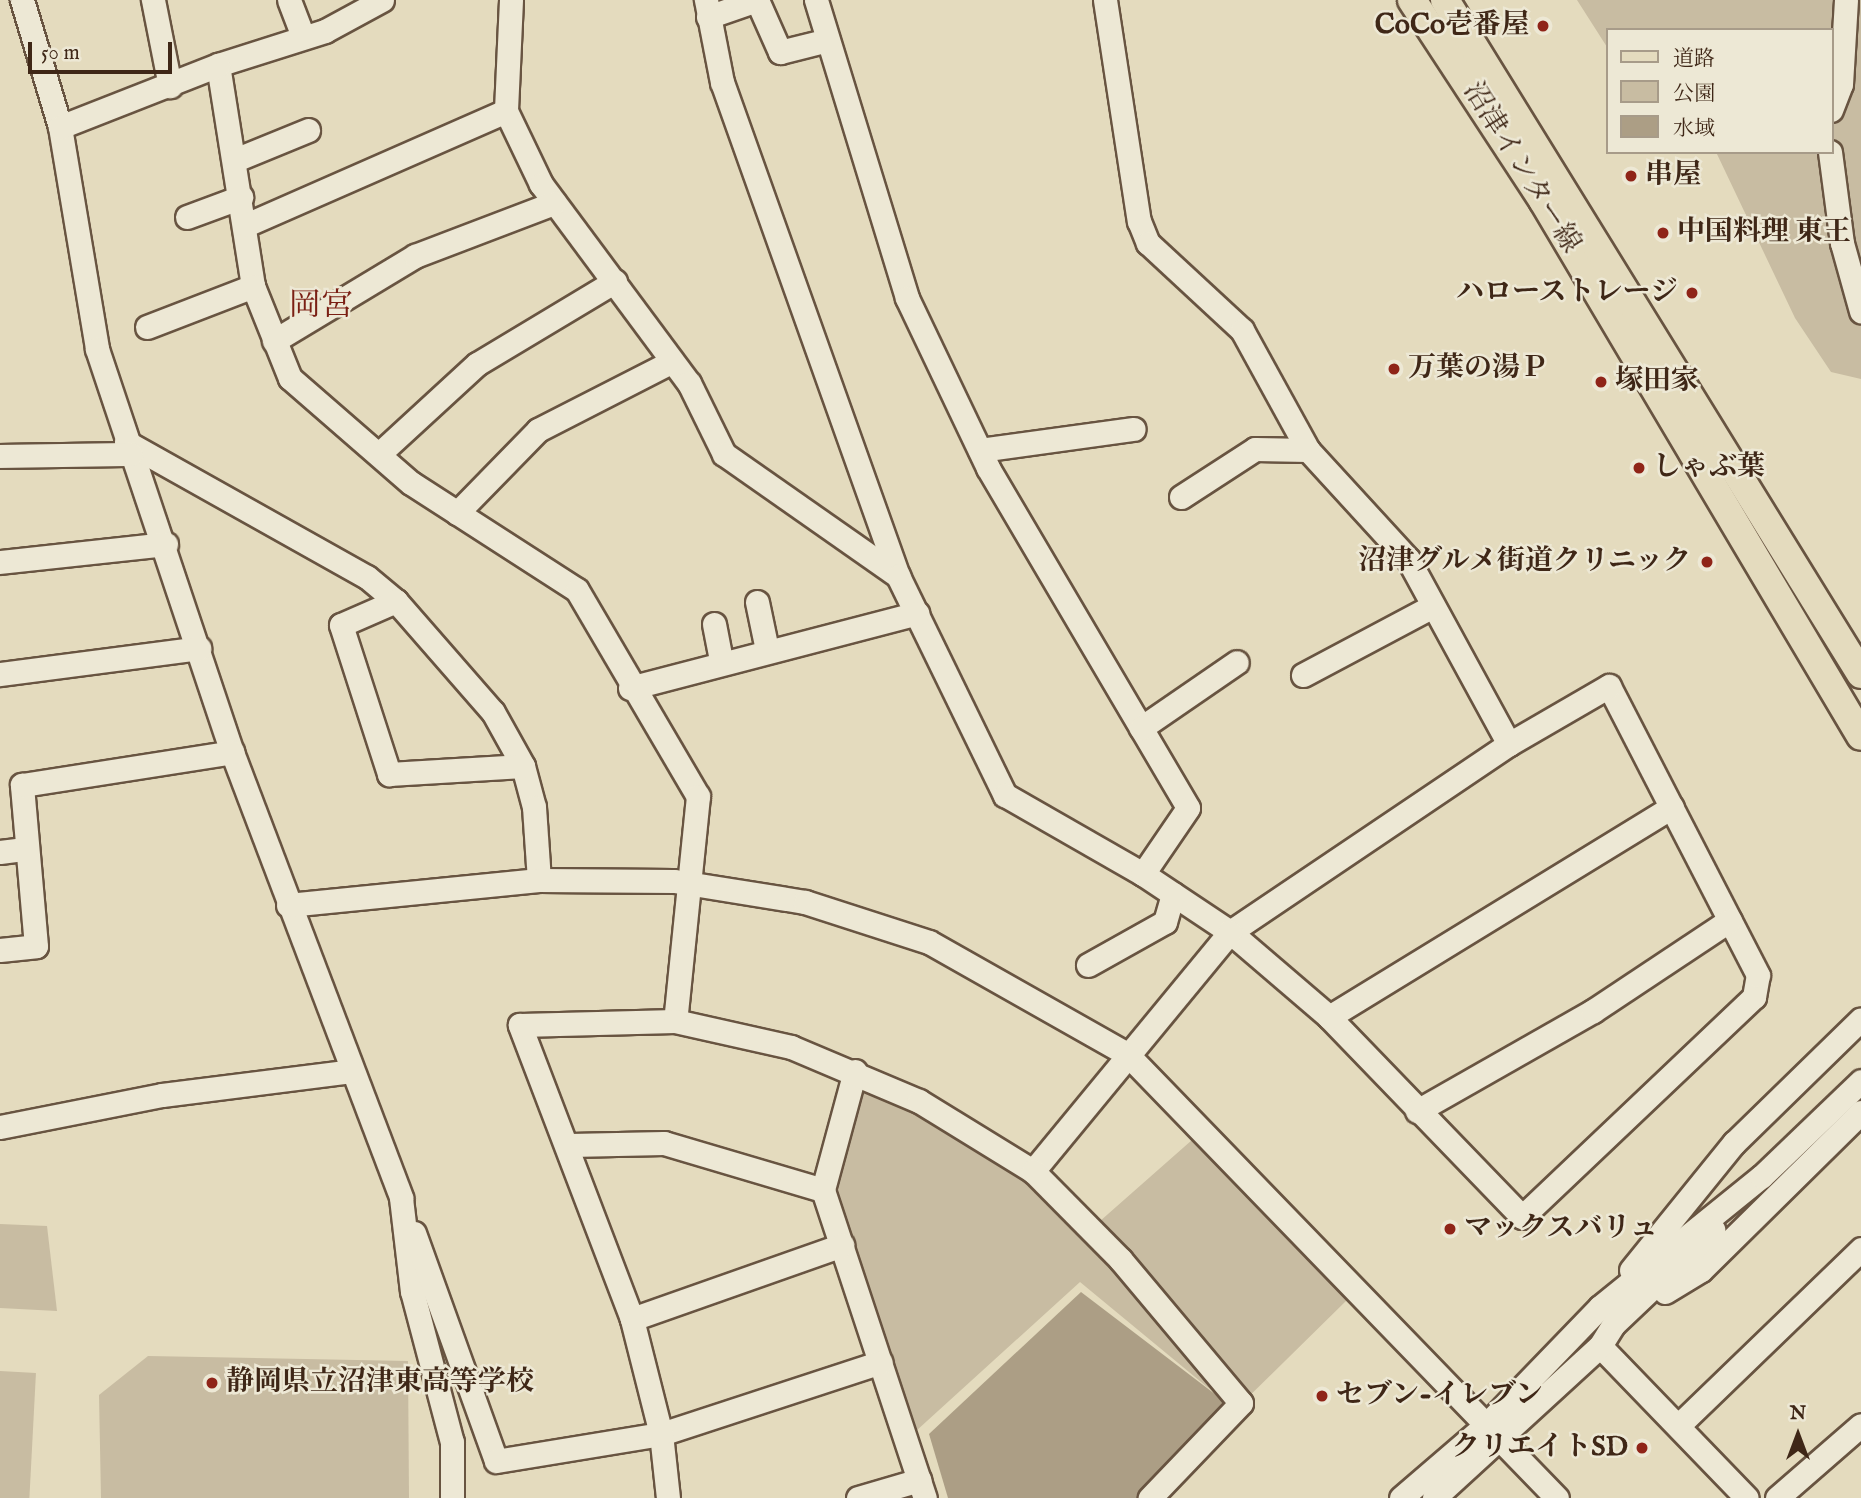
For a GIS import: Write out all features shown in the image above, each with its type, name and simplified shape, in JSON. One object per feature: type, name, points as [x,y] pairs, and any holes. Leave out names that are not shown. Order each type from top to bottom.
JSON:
[{"type":"main road","name":"沼津インター線","points":[[1412,0],[1543,200],[1861,736]]},
{"type":"main road","name":"沼津インター線","points":[[1445,0],[1861,674]]},
{"type":"street","points":[[22,0],[60,127],[97,349],[129,448],[166,544],[232,752],[401,1198],[496,1461],[661,1434],[881,1362]]},
{"type":"street","points":[[153,0],[170,86]]},
{"type":"street","points":[[289,0],[303,37]]},
{"type":"street","points":[[60,127],[218,65],[303,37],[382,0]]},
{"type":"street","points":[[511,0],[506,111],[554,202],[689,383],[724,454],[898,576]]},
{"type":"street","points":[[828,40],[780,52],[757,0],[707,8],[722,82],[898,576],[1004,796],[1143,874],[1230,932],[1329,1017],[1522,1217],[1754,997],[1758,975],[1609,686],[1509,744],[1230,932],[1033,1171]]},
{"type":"street","points":[[816,0],[907,298],[980,450],[1188,808],[1143,874]]},
{"type":"street","points":[[1105,0],[1139,221],[1148,243],[1242,330],[1308,450],[1408,559],[1509,744]]},
{"type":"street","points":[[1833,105],[1841,84],[1846,0]]},
{"type":"street","points":[[218,65],[246,225],[253,286],[290,378],[379,454],[457,513],[577,590],[629,688],[698,796],[675,1021]]},
{"type":"street","points":[[246,225],[506,111]]},
{"type":"street","points":[[235,160],[308,130]]},
{"type":"street","points":[[1830,154],[1842,243],[1861,311]]},
{"type":"street","points":[[187,217],[241,197]]},
{"type":"street","points":[[274,341],[415,256],[554,202]]},
{"type":"street","points":[[379,454],[477,363],[615,281]]},
{"type":"street","points":[[147,327],[253,286]]},
{"type":"street","points":[[457,513],[538,429],[671,362]]},
{"type":"street","points":[[980,450],[1135,429]]},
{"type":"street","points":[[0,456],[129,448],[367,577],[396,601],[493,712],[523,766],[534,807],[540,880]]},
{"type":"street","points":[[1181,497],[1255,449],[1308,450]]},
{"type":"street","points":[[0,562],[166,544]]},
{"type":"street","points":[[396,601],[341,625],[389,774],[523,766]]},
{"type":"street","points":[[757,602],[767,650]]},
{"type":"street","points":[[1303,675],[1433,606]]},
{"type":"street","points":[[629,688],[721,659],[917,613]]},
{"type":"street","points":[[714,624],[721,659]]},
{"type":"street","points":[[0,674],[199,648]]},
{"type":"street","points":[[1141,728],[1237,662]]},
{"type":"street","points":[[0,950],[36,946],[23,849],[22,785],[232,752]]},
{"type":"street","points":[[1329,1017],[1672,807]]},
{"type":"street","points":[[0,852],[23,849]]},
{"type":"street","points":[[288,905],[540,880],[689,883],[805,902],[929,943],[1127,1054],[1557,1498]]},
{"type":"street","points":[[1088,965],[1165,922],[1173,894]]},
{"type":"street","points":[[1417,1111],[1593,1011],[1730,919]]},
{"type":"street","points":[[1401,1498],[1494,1432],[1600,1346],[1607,1316],[1730,1136],[1861,1019]]},
{"type":"street","points":[[668,1498],[661,1434],[632,1319],[570,1145],[520,1025],[675,1021],[791,1047],[855,1071],[919,1101],[1033,1171],[1120,1259],[1241,1403],[1150,1498]]},
{"type":"street","points":[[0,1127],[162,1094],[351,1071]]},
{"type":"street","points":[[855,1071],[823,1189],[922,1489],[858,1498]]},
{"type":"street","points":[[1434,1498],[1607,1316],[1697,1248],[1762,1175],[1861,1081]]},
{"type":"street","points":[[1607,1316],[1701,1270],[1861,1112]]},
{"type":"street","points":[[570,1145],[664,1143],[823,1189]]},
{"type":"street","points":[[401,1198],[412,1291],[452,1442],[452,1498]]},
{"type":"street","points":[[632,1319],[842,1245]]},
{"type":"street","points":[[1680,1424],[1861,1249]]},
{"type":"street","points":[[1600,1346],[1680,1424],[1747,1498]]},
{"type":"street","points":[[1777,1498],[1861,1425]]},
{"type":"green space","points":[[1577,0],[1861,0],[1861,379],[1831,372],[1795,318],[1717,154],[1833,154],[1833,28],[1605,28],[1605,44]]},
{"type":"green space","points":[[856,1082],[1032,1176],[1091,1229],[1192,1140],[1347,1300],[1235,1410],[1080,1282],[916,1431],[830,1184]]},
{"type":"green space","points":[[0,1224],[47,1226],[57,1311],[0,1308]]},
{"type":"green space","points":[[148,1356],[408,1361],[409,1498],[101,1498],[99,1395]]},
{"type":"green space","points":[[0,1371],[36,1373],[29,1498],[0,1498]]},
{"type":"water","points":[[1081,1292],[1228,1404],[1139,1498],[948,1498],[929,1434]]},
{"type":"place","name":"CoCo壱番屋","points":[[1543,26]]},
{"type":"place","name":"串屋","points":[[1631,176]]},
{"type":"place","name":"中国料理 東王","points":[[1663,233]]},
{"type":"place","name":"ハローストレージ","points":[[1692,293]]},
{"type":"place","name":"万葉の湯Ｐ","points":[[1394,369]]},
{"type":"place","name":"塚田家","points":[[1601,382]]},
{"type":"place","name":"しゃぶ葉","points":[[1639,468]]},
{"type":"place","name":"沼津グルメ街道クリニック","points":[[1707,562]]},
{"type":"place","name":"マックスバリュ","points":[[1450,1229]]},
{"type":"place","name":"静岡県立沼津東高等学校","points":[[212,1383]]},
{"type":"place","name":"セブン-イレブン","points":[[1322,1396]]},
{"type":"place","name":"クリエイトSD","points":[[1642,1448]]},
{"type":"district","name":"岡宮","points":[[321,307]]}]
